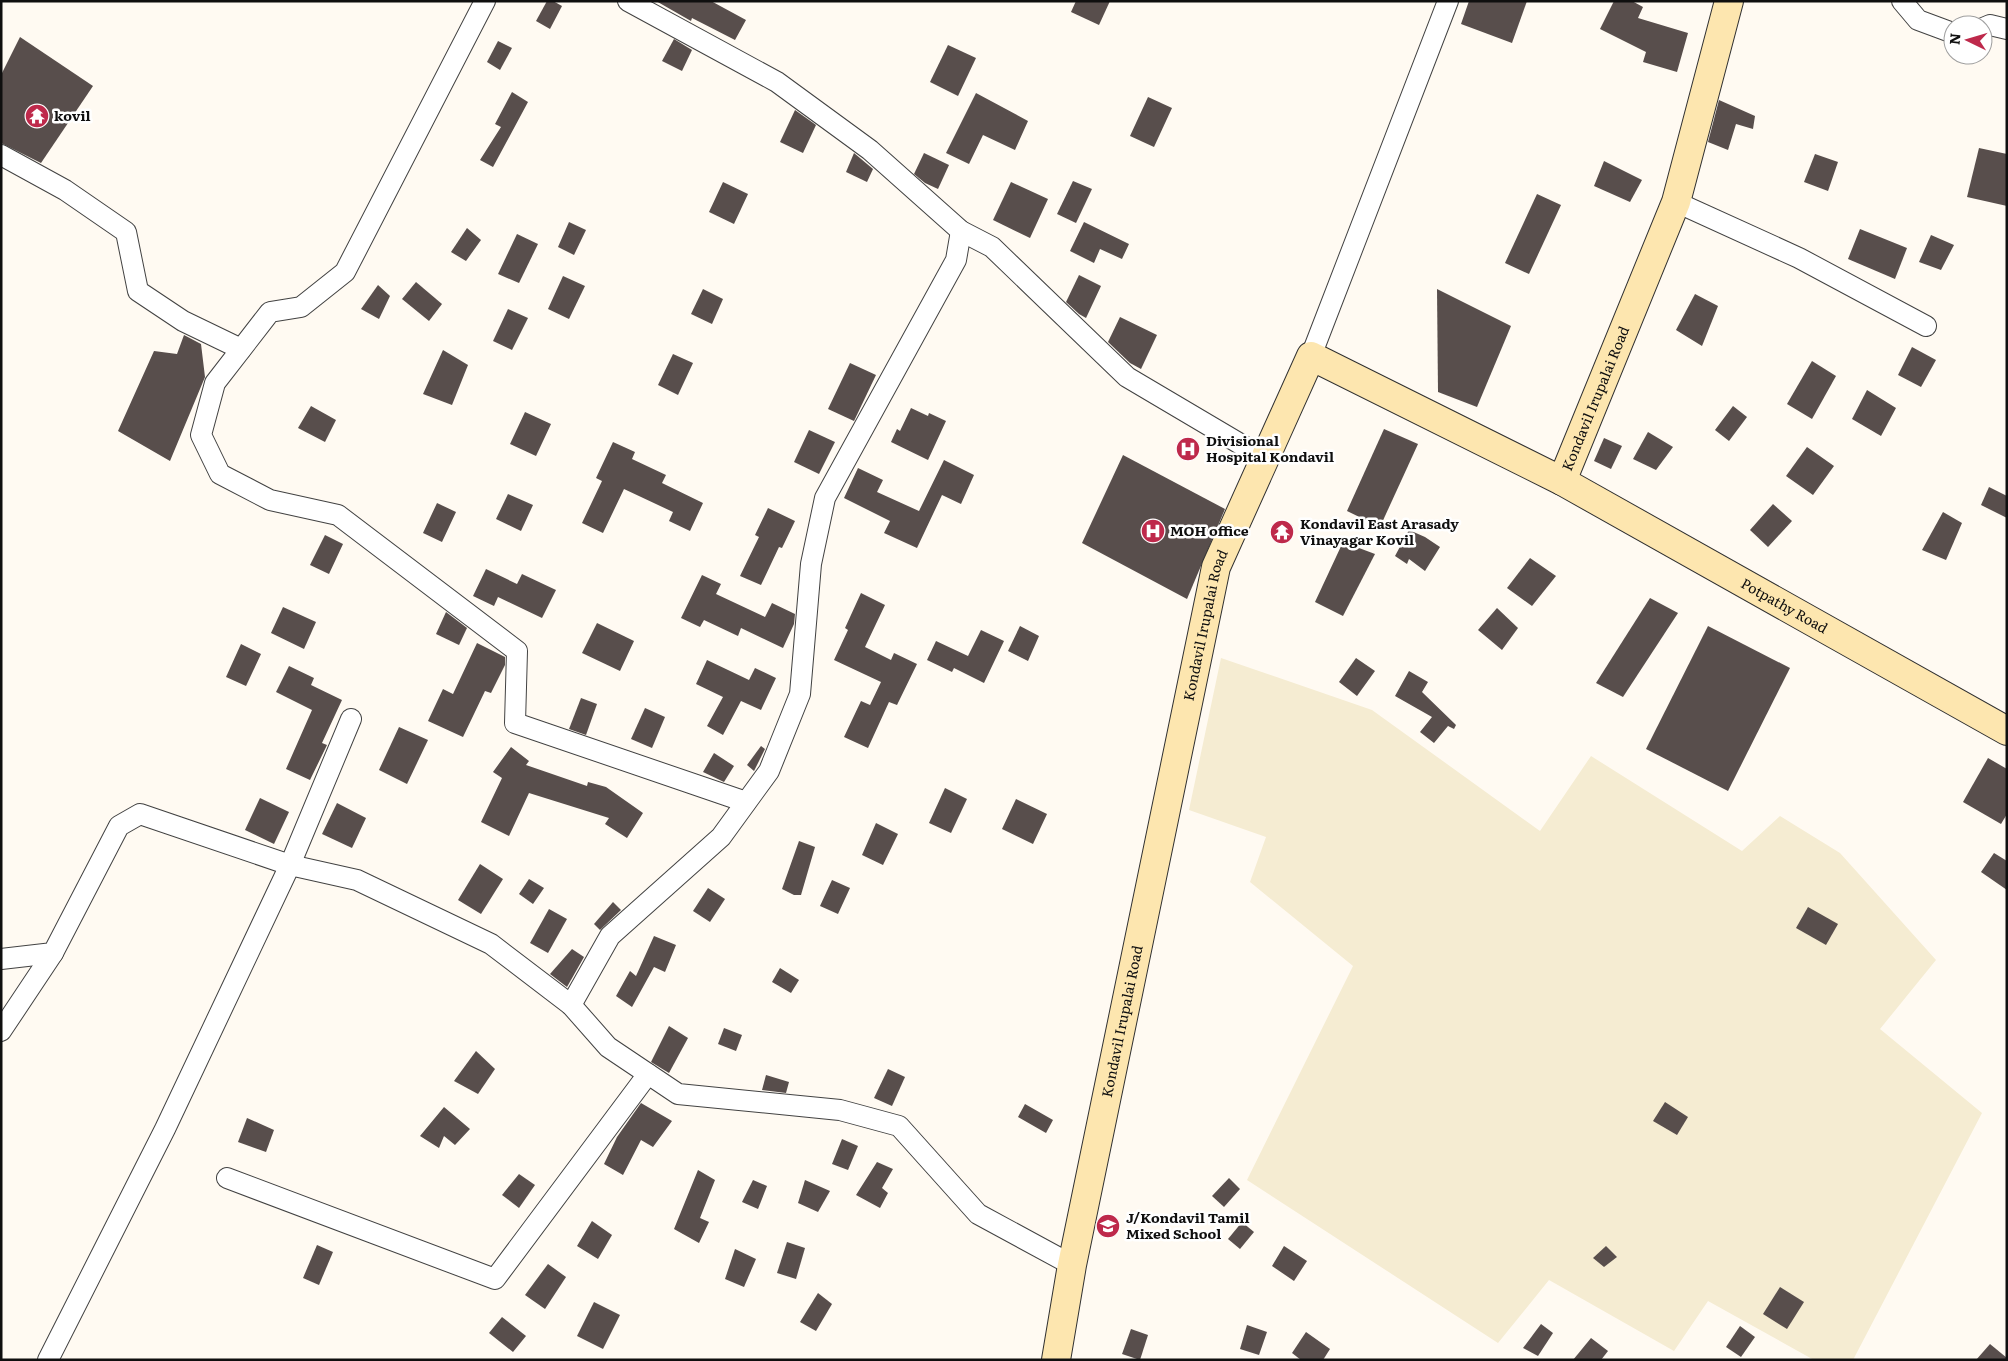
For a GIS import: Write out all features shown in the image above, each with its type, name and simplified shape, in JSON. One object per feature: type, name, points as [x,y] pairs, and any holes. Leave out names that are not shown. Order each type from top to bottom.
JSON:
[{"type":"street","points":[[485,1],[345,272],[302,307],[270,312],[215,383],[201,435],[220,474],[270,500],[338,514],[517,651],[515,723],[746,802]]},
{"type":"street","points":[[628,1],[776,82],[870,150],[961,232],[992,246],[1127,377],[1264,458]]},
{"type":"street","points":[[1311,356],[1448,1]]},
{"type":"street","name":"Kondavil Irupalai Road","points":[[1056,1360],[1072,1266],[1216,567],[1311,356],[1562,481],[1676,202],[1729,1]]},
{"type":"street","points":[[1902,1],[1918,20],[1943,30]]},
{"type":"street","points":[[1993,26],[2007,29]]},
{"type":"street","points":[[1,155],[65,190],[126,232],[138,291],[183,321],[241,349]]},
{"type":"street","points":[[1676,202],[1799,258],[1926,326]]},
{"type":"street","points":[[571,1005],[610,936],[721,837],[769,771],[800,694],[812,564],[826,498],[956,260],[961,232]]},
{"type":"street","name":"Potpathy Road","points":[[1562,481],[2007,731]]},
{"type":"street","points":[[48,1360],[165,1130],[290,865],[351,719]]},
{"type":"street","points":[[1,1031],[53,953],[119,826],[140,814],[290,865],[357,880],[491,944],[571,1005],[608,1047],[678,1094],[840,1110],[899,1126],[978,1214],[1072,1266]]},
{"type":"street","points":[[1,960],[53,953]]},
{"type":"street","points":[[227,1178],[495,1279],[648,1074]]},
{"type":"shaded area","points":[[1221,658],[1372,710],[1540,831],[1591,756],[1742,851],[1780,816],[1840,853],[1936,960],[1880,1029],[1982,1113],[1853,1360],[1814,1360],[1708,1301],[1674,1351],[1549,1280],[1498,1343],[1247,1180],[1353,966],[1250,882],[1266,837],[1189,810]]},
{"type":"building","points":[[547,1],[553,1],[562,6],[550,29],[536,21]]},
{"type":"building","points":[[656,1],[711,1],[746,20],[735,40],[692,18],[691,21]]},
{"type":"building","points":[[1076,1],[1110,1],[1099,25],[1071,12]]},
{"type":"building","points":[[1469,1],[1527,1],[1512,43],[1461,24]]},
{"type":"building","points":[[1614,1],[1632,1],[1643,7],[1638,18],[1688,33],[1677,72],[1643,62],[1646,52],[1600,29]]},
{"type":"building","name":"kovil","points":[[20,37],[93,86],[41,163],[1,143],[1,75]]},
{"type":"building","points":[[674,39],[692,50],[682,71],[662,61]]},
{"type":"building","points":[[498,41],[512,48],[500,70],[487,62]]},
{"type":"building","points":[[948,45],[976,58],[958,96],[930,82]]},
{"type":"building","points":[[512,92],[528,102],[493,167],[480,160],[501,127],[495,124]]},
{"type":"building","points":[[976,93],[1028,121],[1015,150],[983,135],[969,164],[946,153]]},
{"type":"building","points":[[1148,97],[1172,108],[1154,147],[1130,136]]},
{"type":"building","points":[[1719,100],[1755,116],[1753,129],[1736,124],[1728,150],[1708,142]]},
{"type":"building","points":[[795,110],[816,125],[803,153],[780,142]]},
{"type":"building","points":[[1979,148],[2007,154],[2007,206],[1967,197]]},
{"type":"building","points":[[854,153],[873,169],[867,182],[846,172]]},
{"type":"building","points":[[924,153],[949,165],[938,189],[925,183],[914,174]]},
{"type":"building","points":[[1815,154],[1838,162],[1828,191],[1804,182]]},
{"type":"building","points":[[1604,161],[1642,180],[1630,202],[1594,186]]},
{"type":"building","points":[[1073,181],[1092,189],[1076,223],[1057,214]]},
{"type":"building","points":[[723,182],[748,194],[734,224],[709,212]]},
{"type":"building","points":[[1011,182],[1048,199],[1030,238],[993,220]]},
{"type":"building","points":[[1537,194],[1561,205],[1529,274],[1505,263]]},
{"type":"building","points":[[569,222],[586,230],[574,255],[558,247]]},
{"type":"building","points":[[1084,222],[1129,244],[1122,259],[1100,249],[1094,263],[1070,251]]},
{"type":"building","points":[[467,228],[481,240],[466,261],[451,252]]},
{"type":"building","points":[[1860,229],[1907,248],[1895,279],[1848,259]]},
{"type":"building","points":[[517,234],[538,244],[519,283],[498,274]]},
{"type":"building","points":[[1931,235],[1954,245],[1941,270],[1919,262]]},
{"type":"building","points":[[1079,275],[1101,286],[1086,318],[1066,302]]},
{"type":"building","points":[[563,276],[585,286],[569,319],[548,309]]},
{"type":"building","points":[[416,282],[442,304],[429,321],[402,299]]},
{"type":"building","points":[[378,285],[390,296],[379,319],[361,309]]},
{"type":"building","points":[[703,289],[723,299],[712,324],[691,314]]},
{"type":"building","points":[[1437,289],[1511,326],[1477,407],[1438,392]]},
{"type":"building","points":[[1695,294],[1718,306],[1702,346],[1676,330]]},
{"type":"building","points":[[508,309],[528,318],[512,350],[493,341]]},
{"type":"building","points":[[1120,317],[1157,335],[1141,369],[1130,363],[1108,342]]},
{"type":"building","points":[[184,335],[201,344],[205,377],[170,461],[118,431],[154,351],[177,354]]},
{"type":"building","points":[[1912,347],[1936,360],[1921,387],[1898,375]]},
{"type":"building","points":[[443,350],[468,365],[452,405],[423,394]]},
{"type":"building","points":[[673,354],[693,363],[678,395],[658,385]]},
{"type":"building","points":[[1812,361],[1836,376],[1812,419],[1787,404]]},
{"type":"building","points":[[850,363],[876,375],[854,421],[828,409]]},
{"type":"building","points":[[1867,390],[1896,408],[1881,436],[1852,419]]},
{"type":"building","points":[[311,406],[336,420],[325,442],[298,428]]},
{"type":"building","points":[[1733,406],[1747,417],[1729,441],[1715,430]]},
{"type":"building","points":[[911,408],[928,416],[929,413],[946,421],[928,460],[891,442],[897,429],[900,431]]},
{"type":"building","points":[[525,412],[551,424],[536,456],[510,444]]},
{"type":"building","points":[[1384,429],[1418,444],[1380,527],[1347,511]]},
{"type":"building","points":[[809,430],[835,442],[819,474],[794,462]]},
{"type":"building","points":[[1648,432],[1673,447],[1656,470],[1633,459]]},
{"type":"building","points":[[1604,438],[1622,446],[1611,469],[1594,461]]},
{"type":"building","points":[[613,442],[635,452],[632,459],[666,475],[662,483],[703,503],[690,531],[669,521],[673,512],[624,489],[603,533],[582,523],[602,481],[596,478]]},
{"type":"building","points":[[1807,447],[1834,466],[1813,495],[1786,476]]},
{"type":"building","points":[[1123,455],[1225,509],[1187,599],[1082,543]]},
{"type":"building","points":[[944,460],[974,475],[961,504],[942,495],[917,548],[884,533],[890,521],[844,498],[858,468],[883,480],[877,492],[919,511]]},
{"type":"building","points":[[1989,487],[2007,496],[2007,518],[1981,505]]},
{"type":"building","points":[[508,494],[533,505],[521,531],[496,519]]},
{"type":"building","points":[[437,503],[456,512],[442,542],[423,533]]},
{"type":"building","points":[[1773,504],[1792,521],[1768,547],[1750,530]]},
{"type":"building","points":[[768,508],[795,521],[782,548],[779,547],[761,585],[740,576],[759,537],[755,535]]},
{"type":"building","points":[[1943,512],[1962,523],[1946,560],[1922,550]]},
{"type":"building","points":[[1409,530],[1425,537],[1440,547],[1425,571],[1409,559],[1407,564],[1395,556]]},
{"type":"building","points":[[325,535],[343,544],[329,574],[310,565]]},
{"type":"building","points":[[1343,542],[1375,554],[1343,616],[1315,602]]},
{"type":"building","points":[[1530,558],[1556,576],[1532,606],[1507,588]]},
{"type":"building","points":[[486,569],[517,584],[522,574],[556,590],[542,618],[498,597],[494,606],[473,596]]},
{"type":"building","points":[[702,575],[721,584],[716,594],[765,617],[772,603],[795,614],[794,624],[783,648],[741,628],[738,636],[704,620],[700,627],[681,618]]},
{"type":"building","points":[[861,593],[885,605],[865,647],[891,660],[894,653],[917,664],[897,705],[889,702],[868,748],[844,737],[861,701],[870,705],[881,682],[834,660],[848,630],[845,628]]},
{"type":"building","points":[[1650,598],[1678,613],[1623,697],[1596,683]]},
{"type":"building","points":[[283,607],[316,622],[304,649],[271,633]]},
{"type":"building","points":[[1497,608],[1518,628],[1502,650],[1478,630]]},
{"type":"building","points":[[446,612],[467,628],[459,645],[436,634]]},
{"type":"building","points":[[597,623],[634,641],[620,671],[582,653]]},
{"type":"building","points":[[1020,626],[1039,636],[1028,661],[1008,651]]},
{"type":"building","points":[[1708,626],[1790,668],[1728,791],[1646,749]]},
{"type":"building","points":[[981,630],[1004,641],[984,683],[954,668],[952,672],[927,660],[936,641],[968,656]]},
{"type":"building","points":[[477,643],[505,657],[505,665],[491,693],[485,691],[463,737],[428,721],[443,689],[453,694]]},
{"type":"building","points":[[241,644],[261,654],[246,686],[226,677]]},
{"type":"building","points":[[1356,658],[1375,671],[1357,696],[1339,682]]},
{"type":"building","points":[[707,660],[749,680],[755,668],[776,678],[761,710],[741,701],[723,735],[707,726],[723,697],[696,684]]},
{"type":"building","points":[[289,666],[314,678],[311,685],[342,700],[322,743],[327,745],[310,780],[286,769],[312,710],[276,692]]},
{"type":"building","points":[[1409,671],[1428,682],[1422,692],[1456,725],[1454,729],[1448,726],[1434,743],[1420,732],[1432,717],[1395,696]]},
{"type":"building","points":[[581,698],[597,704],[586,735],[569,729]]},
{"type":"building","points":[[645,708],[665,717],[652,748],[631,739]]},
{"type":"building","points":[[399,727],[428,740],[407,784],[379,770]]},
{"type":"building","points":[[761,746],[765,749],[754,771],[747,765]]},
{"type":"building","points":[[511,747],[529,761],[526,765],[587,786],[588,782],[606,787],[643,813],[627,838],[605,824],[609,818],[529,793],[509,836],[481,822],[502,778],[493,772]]},
{"type":"building","points":[[714,753],[734,766],[724,782],[703,772]]},
{"type":"building","points":[[1988,758],[2007,769],[2007,814],[2001,824],[1963,802]]},
{"type":"building","points":[[945,788],[967,799],[951,833],[929,823]]},
{"type":"building","points":[[260,798],[289,812],[274,844],[245,830]]},
{"type":"building","points":[[1016,799],[1047,814],[1033,844],[1002,829]]},
{"type":"building","points":[[337,803],[366,818],[352,848],[322,834]]},
{"type":"building","points":[[876,823],[898,834],[883,865],[862,855]]},
{"type":"building","points":[[799,841],[815,847],[801,895],[794,895],[782,889]]},
{"type":"building","points":[[1994,853],[2007,861],[2007,890],[1981,872]]},
{"type":"building","points":[[480,864],[503,879],[481,914],[458,900]]},
{"type":"building","points":[[529,879],[544,888],[533,904],[519,894]]},
{"type":"building","points":[[832,880],[850,888],[838,914],[820,906]]},
{"type":"building","points":[[708,888],[725,899],[710,922],[693,911]]},
{"type":"building","points":[[613,902],[621,910],[600,930],[594,924]]},
{"type":"building","points":[[1808,907],[1838,924],[1826,945],[1796,928]]},
{"type":"building","points":[[549,909],[567,919],[548,953],[530,943]]},
{"type":"building","points":[[654,936],[676,945],[665,972],[654,967],[632,1007],[616,996],[630,971],[636,976]]},
{"type":"building","points":[[572,949],[584,957],[567,987],[550,974]]},
{"type":"building","points":[[780,968],[799,980],[791,993],[772,982]]},
{"type":"building","points":[[669,1026],[688,1038],[669,1073],[651,1062]]},
{"type":"building","points":[[724,1028],[742,1035],[736,1051],[718,1044]]},
{"type":"building","points":[[476,1051],[495,1069],[478,1094],[454,1081]]},
{"type":"building","points":[[888,1069],[905,1077],[892,1106],[874,1098]]},
{"type":"building","points":[[766,1075],[789,1082],[786,1093],[762,1090]]},
{"type":"building","points":[[1665,1102],[1688,1117],[1677,1135],[1653,1121]]},
{"type":"building","points":[[641,1103],[672,1121],[653,1147],[641,1140],[623,1175],[604,1164],[617,1137]]},
{"type":"building","points":[[1025,1104],[1053,1120],[1046,1133],[1018,1117]]},
{"type":"building","points":[[444,1107],[470,1129],[455,1145],[444,1136],[439,1148],[420,1136]]},
{"type":"building","points":[[247,1118],[274,1130],[266,1152],[238,1142]]},
{"type":"building","points":[[842,1139],[858,1146],[848,1170],[832,1164]]},
{"type":"building","points":[[877,1162],[893,1169],[882,1188],[888,1193],[880,1208],[856,1195]]},
{"type":"building","points":[[698,1170],[715,1180],[700,1218],[709,1222],[699,1243],[674,1229]]},
{"type":"building","points":[[519,1174],[535,1185],[519,1208],[502,1195]]},
{"type":"building","points":[[1229,1178],[1240,1189],[1224,1207],[1212,1196]]},
{"type":"building","points":[[753,1180],[767,1186],[758,1209],[742,1202]]},
{"type":"building","points":[[805,1180],[830,1191],[818,1212],[798,1203]]},
{"type":"building","points":[[592,1221],[612,1235],[598,1259],[577,1246]]},
{"type":"building","points":[[1242,1222],[1254,1232],[1240,1249],[1228,1239]]},
{"type":"building","points":[[787,1242],[805,1248],[796,1279],[777,1273]]},
{"type":"building","points":[[317,1245],[333,1252],[319,1285],[303,1278]]},
{"type":"building","points":[[1284,1246],[1307,1261],[1294,1281],[1272,1266]]},
{"type":"building","points":[[1606,1246],[1617,1257],[1604,1267],[1593,1258]]},
{"type":"building","points":[[735,1249],[756,1259],[744,1287],[725,1279]]},
{"type":"building","points":[[548,1264],[566,1277],[545,1309],[525,1295]]},
{"type":"building","points":[[1780,1287],[1804,1302],[1787,1329],[1763,1314]]},
{"type":"building","points":[[818,1293],[832,1304],[816,1331],[800,1322]]},
{"type":"building","points":[[594,1302],[620,1315],[603,1349],[577,1336]]},
{"type":"building","points":[[502,1317],[526,1336],[513,1352],[489,1333]]},
{"type":"building","points":[[1541,1324],[1553,1333],[1538,1356],[1523,1348]]},
{"type":"building","points":[[1247,1325],[1267,1332],[1259,1355],[1240,1349]]},
{"type":"building","points":[[1740,1326],[1755,1337],[1741,1357],[1726,1347]]},
{"type":"building","points":[[1131,1329],[1148,1335],[1140,1360],[1122,1354]]},
{"type":"building","points":[[1306,1332],[1330,1349],[1323,1360],[1301,1360],[1292,1353]]},
{"type":"building","points":[[1591,1338],[1608,1351],[1601,1360],[1573,1360]]},
{"type":"building","points":[[1990,1344],[2007,1358],[2007,1360],[1976,1360]]},
{"type":"place","name":"kovil","points":[[37,116]]},
{"type":"place","name":"Divisional Hospital Kondavil","points":[[1188,449]]},
{"type":"place","name":"MOH office","points":[[1153,531]]},
{"type":"place","name":"Kondavil East Arasady Vinayagar Kovil","points":[[1282,532]]},
{"type":"place","name":"J/Kondavil Tamil Mixed School","points":[[1108,1226]]}]
